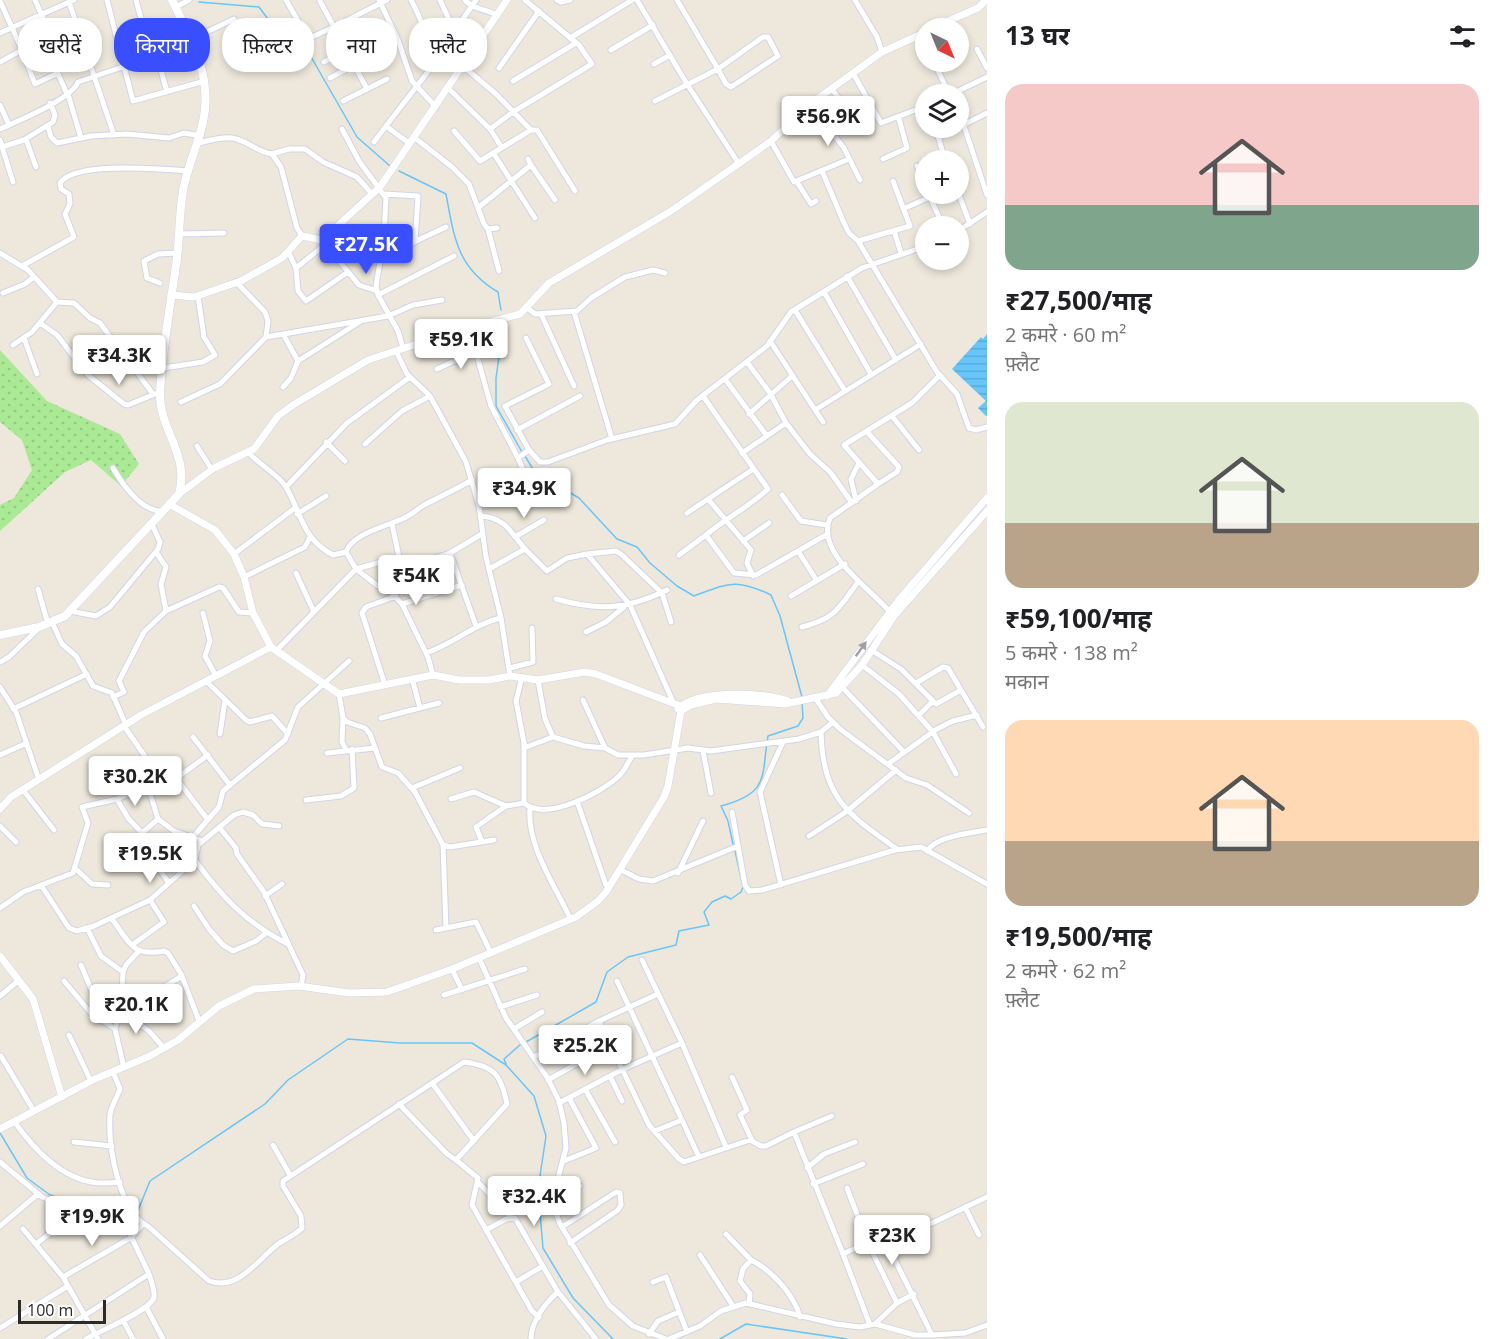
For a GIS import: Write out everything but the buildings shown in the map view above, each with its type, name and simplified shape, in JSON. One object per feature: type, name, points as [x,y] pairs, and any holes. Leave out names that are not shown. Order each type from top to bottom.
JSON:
[{"type":"main road","points":[[174,3],[180,18]]},
{"type":"main road","points":[[0,635],[39,627],[70,611],[179,494],[181,459],[157,393],[163,368],[183,188],[206,115],[205,81],[202,72]]},
{"type":"street","points":[[35,0],[43,18]]},
{"type":"street","points":[[107,0],[114,27]]},
{"type":"street","points":[[136,0],[141,18]]},
{"type":"street","points":[[174,3],[189,0]]},
{"type":"street","points":[[286,0],[300,26],[310,36],[326,31]]},
{"type":"street","points":[[320,0],[329,18]]},
{"type":"street","points":[[351,18],[387,0]]},
{"type":"street","points":[[411,0],[421,18]]},
{"type":"street","points":[[440,0],[448,18]]},
{"type":"street","points":[[465,0],[472,6],[484,8],[497,15]]},
{"type":"street","points":[[464,18],[476,0]]},
{"type":"street","points":[[487,30],[507,0]]},
{"type":"street","points":[[490,129],[513,112],[592,64],[573,40],[525,0]]},
{"type":"street","points":[[557,0],[561,2],[570,0]]},
{"type":"street","points":[[513,81],[632,0]]},
{"type":"street","points":[[637,0],[687,84],[739,164]]},
{"type":"street","points":[[655,101],[718,69],[763,37],[768,36],[778,56],[732,87],[726,84],[718,69],[677,0]]},
{"type":"street","points":[[855,0],[877,37],[882,52]]},
{"type":"street","points":[[0,33],[71,1],[114,135]]},
{"type":"street","points":[[952,18],[983,1]]},
{"type":"street","points":[[0,2],[18,41]]},
{"type":"street","points":[[380,2],[399,40],[417,88],[436,107]]},
{"type":"street","points":[[499,68],[539,11]]},
{"type":"street","points":[[611,50],[653,25]]},
{"type":"street","points":[[179,494],[212,470],[254,449],[278,416],[292,405],[368,360],[469,327],[520,314],[549,283],[671,211],[771,141],[810,104],[831,88],[882,52],[915,37]]},
{"type":"street","points":[[977,50],[987,68]]},
{"type":"street","points":[[0,62],[18,52]]},
{"type":"street","points":[[654,64],[670,55]]},
{"type":"street","points":[[0,129],[68,94],[78,82],[114,69]]},
{"type":"street","points":[[30,72],[35,84],[58,73],[68,94],[81,138]]},
{"type":"street","points":[[126,72],[133,101],[205,81]]},
{"type":"street","points":[[161,72],[167,92]]},
{"type":"street","points":[[330,78],[341,72]]},
{"type":"street","points":[[358,72],[367,89]]},
{"type":"street","points":[[374,142],[428,72]]},
{"type":"street","points":[[296,268],[373,195],[382,190],[459,72]]},
{"type":"street","points":[[474,72],[531,129],[537,130],[575,191]]},
{"type":"street","points":[[853,73],[881,123],[915,111]]},
{"type":"street","points":[[969,86],[987,77]]},
{"type":"street","points":[[343,101],[387,79]]},
{"type":"street","points":[[448,88],[490,129],[502,148]]},
{"type":"street","points":[[831,88],[863,131]]},
{"type":"street","points":[[2,147],[26,139],[53,122],[55,115],[50,103]]},
{"type":"street","points":[[810,104],[849,159],[860,180]]},
{"type":"street","points":[[0,105],[9,125]]},
{"type":"street","points":[[969,123],[987,113]]},
{"type":"street","points":[[883,159],[907,148],[899,118]]},
{"type":"street","points":[[48,126],[51,137],[57,143],[114,135],[169,138],[184,134],[200,139],[229,137],[249,144],[259,152],[272,154],[289,149],[305,149],[323,162],[357,177],[373,195]]},
{"type":"street","points":[[386,126],[452,167],[469,184],[488,229],[499,271]]},
{"type":"street","points":[[342,129],[359,160],[382,190],[387,202],[378,293],[388,316],[398,331],[399,350],[410,377],[430,396],[466,462],[480,506],[482,534],[501,618],[510,672]]},
{"type":"street","points":[[454,131],[477,160],[483,161],[531,129]]},
{"type":"street","points":[[968,138],[987,195]]},
{"type":"street","points":[[26,139],[36,167]]},
{"type":"street","points":[[0,140],[13,182]]},
{"type":"street","points":[[771,141],[807,201],[811,204],[816,201]]},
{"type":"street","points":[[272,154],[281,167],[297,228],[302,236],[324,242],[359,285],[378,293],[454,256]]},
{"type":"street","points":[[494,154],[535,218]]},
{"type":"street","points":[[528,159],[555,200]]},
{"type":"street","points":[[797,182],[849,159]]},
{"type":"street","points":[[479,207],[531,165]]},
{"type":"street","points":[[22,266],[74,237],[64,214],[70,198],[69,194],[61,189],[60,183],[66,176],[82,171],[130,167],[188,171]]},
{"type":"street","points":[[822,171],[849,233],[858,241],[940,375],[957,394],[969,428],[976,430],[987,427]]},
{"type":"street","points":[[858,241],[910,226],[892,181]]},
{"type":"street","points":[[382,190],[418,196],[415,242]]},
{"type":"street","points":[[903,209],[915,203]]},
{"type":"street","points":[[962,204],[970,224],[987,212]]},
{"type":"street","points":[[337,228],[368,254],[380,258],[446,227]]},
{"type":"street","points":[[488,229],[497,228]]},
{"type":"street","points":[[894,231],[901,253]]},
{"type":"street","points":[[179,234],[224,233]]},
{"type":"street","points":[[171,295],[198,296],[236,282],[282,258],[302,236]]},
{"type":"street","points":[[469,327],[491,406],[524,453],[543,463],[612,439],[675,424],[703,396],[770,342],[795,310],[871,263],[915,249]]},
{"type":"street","points":[[288,251],[296,268],[297,291],[306,301],[348,272]]},
{"type":"street","points":[[0,253],[22,266],[57,303],[74,303],[90,318],[100,323],[157,393],[128,405],[124,404],[88,375],[57,335],[40,323]]},
{"type":"street","points":[[160,283],[147,278],[144,261],[158,254],[177,253]]},
{"type":"street","points":[[526,307],[531,312],[541,314],[574,312],[625,278],[653,270],[665,273]]},
{"type":"street","points":[[847,276],[896,360]]},
{"type":"street","points":[[3,293],[25,284],[34,277]]},
{"type":"street","points":[[236,282],[265,312],[268,321],[266,337]]},
{"type":"street","points":[[824,292],[872,374]]},
{"type":"street","points":[[163,368],[203,362],[215,355],[204,337],[198,296]]},
{"type":"street","points":[[181,402],[220,384],[266,337],[388,316],[412,305],[442,300]]},
{"type":"street","points":[[13,345],[40,323],[57,303]]},
{"type":"street","points":[[795,310],[845,391]]},
{"type":"street","points":[[574,312],[612,439]]},
{"type":"street","points":[[541,314],[574,386]]},
{"type":"street","points":[[283,387],[291,378],[298,361],[362,320]]},
{"type":"street","points":[[284,334],[298,361]]},
{"type":"street","points":[[24,338],[37,374]]},
{"type":"street","points":[[480,506],[517,480],[524,472],[524,453],[517,430],[505,406],[549,384],[526,338]]},
{"type":"street","points":[[770,342],[823,422]]},
{"type":"street","points":[[815,410],[921,345]]},
{"type":"street","points":[[437,369],[476,351]]},
{"type":"street","points":[[747,362],[770,393],[786,423],[854,502]]},
{"type":"street","points":[[878,484],[844,445],[912,403],[940,375]]},
{"type":"street","points":[[749,414],[770,393],[792,376]]},
{"type":"street","points":[[286,487],[309,466],[326,442],[347,423],[410,377]]},
{"type":"street","points":[[725,380],[767,436]]},
{"type":"street","points":[[365,444],[402,411],[430,396]]},
{"type":"street","points":[[517,430],[580,396]]},
{"type":"street","points":[[679,555],[768,489],[752,470],[703,396]]},
{"type":"street","points":[[892,416],[920,450]]},
{"type":"street","points":[[742,453],[786,423]]},
{"type":"street","points":[[868,432],[899,467],[897,472],[830,518],[826,535],[832,549],[858,582],[889,611]]},
{"type":"street","points":[[326,442],[345,461]]},
{"type":"street","points":[[197,446],[212,470]]},
{"type":"street","points":[[248,452],[286,487],[310,537],[333,555],[346,552]]},
{"type":"street","points":[[854,502],[851,479],[859,463]]},
{"type":"street","points":[[113,468],[127,488],[149,509],[166,508],[215,530],[234,554],[244,577],[253,613],[273,649],[339,694],[343,717],[342,741],[349,749],[354,788],[341,796],[306,800]]},
{"type":"street","points":[[687,513],[752,470]]},
{"type":"street","points":[[433,675],[426,653],[402,604],[396,596],[356,569],[346,552],[348,546],[365,535],[392,524],[472,480]]},
{"type":"street","points":[[517,480],[531,486],[543,498]]},
{"type":"street","points":[[782,495],[801,520],[827,525]]},
{"type":"street","points":[[234,554],[296,511],[326,496]]},
{"type":"street","points":[[708,498],[752,552],[746,560],[753,576]]},
{"type":"street","points":[[827,696],[889,611],[987,498]]},
{"type":"street","points":[[510,672],[538,680],[585,672],[596,674],[680,706],[724,699],[785,704],[827,696],[842,687],[862,665],[894,616],[987,511]]},
{"type":"street","points":[[481,516],[495,517],[547,571],[573,555],[616,551],[664,591],[671,622]]},
{"type":"street","points":[[515,537],[544,520]]},
{"type":"street","points":[[70,611],[96,616],[102,614],[156,552],[160,542],[152,522]]},
{"type":"street","points":[[743,541],[769,523]]},
{"type":"street","points":[[392,524],[399,557],[407,565],[414,566],[450,553],[482,534]]},
{"type":"street","points":[[706,535],[734,573],[753,576],[826,535]]},
{"type":"street","points":[[244,577],[305,547],[310,537]]},
{"type":"street","points":[[489,569],[525,549]]},
{"type":"street","points":[[798,551],[817,580]]},
{"type":"street","points":[[156,552],[166,567],[161,584],[166,611]]},
{"type":"street","points":[[450,553],[476,626]]},
{"type":"street","points":[[3,1127],[61,1095],[163,1047],[219,1006],[254,989],[301,984],[349,993],[387,992],[479,958],[570,916],[595,899],[606,885],[660,795],[680,706],[627,605],[587,554]]},
{"type":"street","points":[[0,809],[23,790],[125,726],[206,681],[273,649],[314,612],[356,569],[399,557]]},
{"type":"street","points":[[791,596],[845,564]]},
{"type":"street","points":[[296,573],[314,612]]},
{"type":"street","points":[[802,627],[825,621],[832,616],[858,582]]},
{"type":"street","points":[[402,604],[462,585]]},
{"type":"street","points":[[113,697],[124,692],[119,681],[144,632],[166,611],[219,587],[223,588],[239,612],[253,613]]},
{"type":"street","points":[[38,589],[50,623],[62,644],[76,656],[93,686],[110,691],[125,726],[149,762],[149,786],[158,819],[168,828],[202,841]]},
{"type":"street","points":[[556,599],[583,606],[610,608],[642,602],[664,591]]},
{"type":"street","points":[[385,685],[362,613],[366,607],[396,596]]},
{"type":"street","points":[[586,633],[606,622],[627,605]]},
{"type":"street","points":[[203,614],[210,641],[205,656],[216,676]]},
{"type":"street","points":[[426,653],[438,649],[476,626],[501,618]]},
{"type":"street","points":[[0,662],[9,657],[39,627]]},
{"type":"street","points":[[339,694],[433,675],[459,680],[489,680],[533,662],[532,628]]},
{"type":"street","points":[[871,650],[901,669],[933,701],[939,704],[961,690]]},
{"type":"street","points":[[192,838],[219,807],[220,796],[230,785],[285,740],[298,707],[348,661]]},
{"type":"street","points":[[862,665],[899,694],[919,715],[933,732],[956,774]]},
{"type":"street","points":[[915,683],[945,666],[983,728]]},
{"type":"street","points":[[13,709],[87,674]]},
{"type":"street","points":[[522,677],[516,701],[524,748],[524,803],[530,809],[531,830],[542,861],[570,916]]},
{"type":"street","points":[[412,678],[420,708]]},
{"type":"street","points":[[538,680],[545,719],[553,737]]},
{"type":"street","points":[[206,681],[250,722],[266,717],[276,718],[288,734]]},
{"type":"street","points":[[0,687],[13,709],[39,780]]},
{"type":"street","points":[[842,687],[903,752]]},
{"type":"street","points":[[220,734],[225,700]]},
{"type":"street","points":[[583,700],[605,748]]},
{"type":"street","points":[[812,700],[832,723],[896,770],[911,780],[927,785],[969,813]]},
{"type":"street","points":[[919,715],[933,701]]},
{"type":"street","points":[[381,718],[439,703]]},
{"type":"street","points":[[888,764],[933,732],[953,721],[977,715]]},
{"type":"street","points":[[343,717],[347,723],[364,728],[370,734],[382,767],[398,773],[412,788],[443,845],[446,928]]},
{"type":"street","points":[[524,748],[553,737],[584,746],[605,748],[618,755],[632,756],[688,748],[703,751],[780,742],[821,732],[832,723]]},
{"type":"street","points":[[821,732],[824,768],[846,812],[897,849]]},
{"type":"street","points":[[194,736],[230,785]]},
{"type":"street","points":[[780,742],[760,792],[781,885]]},
{"type":"street","points":[[0,755],[27,743]]},
{"type":"street","points":[[327,753],[375,748]]},
{"type":"street","points":[[163,1047],[217,1004],[253,986],[301,984],[350,990],[387,988],[576,917],[598,901],[664,797],[668,786],[671,751]]},
{"type":"street","points":[[703,751],[711,793]]},
{"type":"street","points":[[174,780],[208,755]]},
{"type":"street","points":[[530,809],[548,809],[578,801],[605,787],[618,777],[632,756]]},
{"type":"street","points":[[412,788],[460,768]]},
{"type":"street","points":[[809,836],[846,812],[896,770]]},
{"type":"street","points":[[150,775],[179,782],[208,820]]},
{"type":"street","points":[[0,908],[23,892],[66,877],[76,869],[88,822],[82,807],[117,799],[149,786]]},
{"type":"street","points":[[23,790],[54,830]]},
{"type":"street","points":[[451,799],[474,792],[506,806]]},
{"type":"street","points":[[117,799],[128,818],[142,833],[156,864],[169,883]]},
{"type":"street","points":[[578,801],[606,885]]},
{"type":"street","points":[[482,842],[476,827],[506,806],[524,803]]},
{"type":"street","points":[[732,812],[745,885],[749,891],[781,885],[897,849],[917,846],[987,884]]},
{"type":"street","points":[[279,826],[262,824],[253,815],[243,813],[234,815],[202,841],[195,850],[195,860],[229,904],[266,933],[288,944]]},
{"type":"street","points":[[142,833],[158,819]]},
{"type":"street","points":[[678,873],[704,821]]},
{"type":"street","points":[[0,826],[16,842]]},
{"type":"street","points":[[219,827],[236,848],[237,854],[265,896],[303,975],[301,984]]},
{"type":"street","points":[[927,851],[930,845],[938,842],[987,830]]},
{"type":"street","points":[[443,845],[450,847],[494,840]]},
{"type":"street","points":[[619,869],[646,881],[678,873],[738,846]]},
{"type":"street","points":[[41,885],[64,924],[77,930],[112,919],[150,900],[195,860]]},
{"type":"street","points":[[76,869],[92,884],[108,885]]},
{"type":"street","points":[[265,896],[282,884]]},
{"type":"street","points":[[132,945],[164,922],[150,900]]},
{"type":"street","points":[[194,906],[208,929],[223,945],[233,951],[256,941],[266,933]]},
{"type":"street","points":[[112,919],[138,952],[148,954],[165,951],[182,976],[198,1018]]},
{"type":"street","points":[[436,930],[476,922],[490,951]]},
{"type":"street","points":[[87,928],[101,956],[123,972]]},
{"type":"street","points":[[124,1066],[115,1029],[121,1010],[123,972],[138,952]]},
{"type":"street","points":[[1,958],[33,999],[61,1095]]},
{"type":"street","points":[[479,958],[500,1007],[534,1056],[559,1103],[566,1134],[564,1161],[553,1191],[554,1210],[570,1243],[609,1305],[633,1326],[667,1339],[687,1332],[733,1306],[749,1304],[800,1317],[844,1325],[873,1324],[915,1335],[965,1333],[987,1324]]},
{"type":"street","points":[[642,960],[682,1043],[726,1147]]},
{"type":"street","points":[[81,965],[105,1022]]},
{"type":"street","points":[[452,969],[462,990]]},
{"type":"street","points":[[444,995],[525,969]]},
{"type":"street","points":[[159,990],[182,976]]},
{"type":"street","points":[[0,996],[19,980]]},
{"type":"street","points":[[64,981],[96,1020],[105,1022],[115,1029]]},
{"type":"street","points":[[617,981],[699,1157]]},
{"type":"street","points":[[534,1056],[629,1006],[658,994]]},
{"type":"street","points":[[500,1007],[537,995]]},
{"type":"street","points":[[121,1010],[142,1025],[163,1047]]},
{"type":"street","points":[[514,1029],[542,1012]]},
{"type":"street","points":[[599,1021],[655,1131],[679,1159],[684,1162],[752,1140]]},
{"type":"street","points":[[69,1035],[89,1077]]},
{"type":"street","points":[[559,1103],[623,1069],[682,1043]]},
{"type":"street","points":[[548,1080],[610,1045]]},
{"type":"street","points":[[2,1056],[32,1110]]},
{"type":"street","points":[[113,1072],[120,1089],[110,1116],[112,1146],[120,1182],[131,1212],[209,1281],[228,1283],[240,1278],[277,1245],[302,1228],[301,1216],[283,1186],[283,1181],[290,1175],[464,1062],[485,1066],[498,1076],[507,1104],[456,1160]]},
{"type":"street","points":[[61,1095],[89,1077],[124,1066]]},
{"type":"street","points":[[610,1076],[622,1101]]},
{"type":"street","points":[[732,1077],[747,1110],[740,1115],[752,1140],[761,1146],[766,1146],[832,1116]]},
{"type":"street","points":[[432,1083],[474,1141]]},
{"type":"street","points":[[585,1089],[615,1142]]},
{"type":"street","points":[[564,1161],[596,1148],[569,1098]]},
{"type":"street","points":[[399,1104],[447,1154],[476,1175],[477,1181],[471,1203],[538,1317]]},
{"type":"street","points":[[655,1131],[682,1120]]},
{"type":"street","points":[[14,1121],[32,1146],[67,1172],[92,1183],[120,1182]]},
{"type":"street","points":[[794,1132],[813,1184],[873,1324]]},
{"type":"street","points":[[74,1142],[112,1146]]},
{"type":"street","points":[[807,1168],[824,1154],[855,1142]]},
{"type":"street","points":[[273,1145],[290,1175]]},
{"type":"street","points":[[0,1162],[38,1194],[77,1212],[119,1227],[132,1237],[149,1274],[155,1296],[146,1307],[97,1336],[86,1339]]},
{"type":"street","points":[[813,1184],[863,1164]]},
{"type":"street","points":[[477,1181],[517,1221],[558,1292],[596,1339]]},
{"type":"street","points":[[553,1191],[580,1186]]},
{"type":"street","points":[[847,1188],[868,1243],[897,1303]]},
{"type":"street","points":[[562,1227],[616,1192],[620,1193],[621,1205],[618,1210],[570,1243]]},
{"type":"street","points":[[0,1226],[38,1194]]},
{"type":"street","points":[[892,1245],[909,1234],[987,1197]]},
{"type":"street","points":[[965,1207],[979,1235]]},
{"type":"street","points":[[36,1244],[77,1212]]},
{"type":"street","points":[[486,1230],[511,1217]]},
{"type":"street","points":[[63,1277],[132,1237],[141,1223]]},
{"type":"street","points":[[23,1229],[63,1277],[97,1336]]},
{"type":"street","points":[[843,1254],[888,1233],[893,1256],[914,1294],[932,1335]]},
{"type":"street","points":[[726,1234],[789,1294],[800,1317]]},
{"type":"street","points":[[700,1254],[733,1306]]},
{"type":"street","points":[[749,1304],[750,1294],[740,1281],[744,1266],[751,1260]]},
{"type":"street","points":[[516,1282],[543,1266]]},
{"type":"street","points":[[48,1339],[149,1274]]},
{"type":"street","points":[[653,1282],[666,1277],[687,1332]]},
{"type":"street","points":[[0,1328],[69,1286]]},
{"type":"street","points":[[531,1339],[532,1326],[549,1299],[558,1292]]},
{"type":"street","points":[[873,1324],[897,1303],[914,1294]]},
{"type":"street","points":[[146,1307],[163,1339]]},
{"type":"street","points":[[649,1334],[658,1321],[679,1312]]},
{"type":"street","points":[[123,1320],[133,1339]]},
{"type":"green space","points":[[0,350],[47,401],[120,434],[139,464],[121,486],[91,460],[65,472],[0,531],[0,505],[14,498],[32,470],[22,440],[0,422]]},
{"type":"water","points":[[987,334],[986,416],[978,408],[986,401],[952,369],[981,337],[983,339]]},
{"type":"waterway","points":[[199,2],[259,7],[268,19],[291,22],[357,137],[390,166]]},
{"type":"waterway","points":[[399,171],[446,194],[455,238],[460,250],[474,273],[498,292],[501,310]]},
{"type":"waterway","points":[[504,322],[496,378],[496,406],[522,452]]},
{"type":"waterway","points":[[525,456],[534,471],[579,498],[617,539],[637,547],[650,563],[677,586],[694,596],[732,584],[749,586],[771,595],[780,616],[802,697]]},
{"type":"waterway","points":[[733,844],[728,821],[721,806],[737,801],[756,789],[763,773],[768,736],[798,726],[803,718],[802,702]]},
{"type":"waterway","points":[[735,851],[742,882]]},
{"type":"waterway","points":[[526,1042],[596,1002],[607,972],[628,957],[676,945],[679,931],[709,925],[704,912],[712,902],[725,896],[731,899],[741,892],[743,887]]},
{"type":"waterway","points":[[137,1213],[150,1181],[265,1104],[288,1080],[348,1039],[400,1043],[472,1043],[506,1065],[534,1096],[546,1136],[538,1189],[543,1248],[573,1298],[613,1339]]},
{"type":"waterway","points":[[506,1064],[504,1059],[521,1044]]},
{"type":"waterway","points":[[0,1133],[27,1178],[50,1195],[127,1221],[133,1216]]},
{"type":"waterway","points":[[720,1339],[746,1324],[847,1339]]}]
